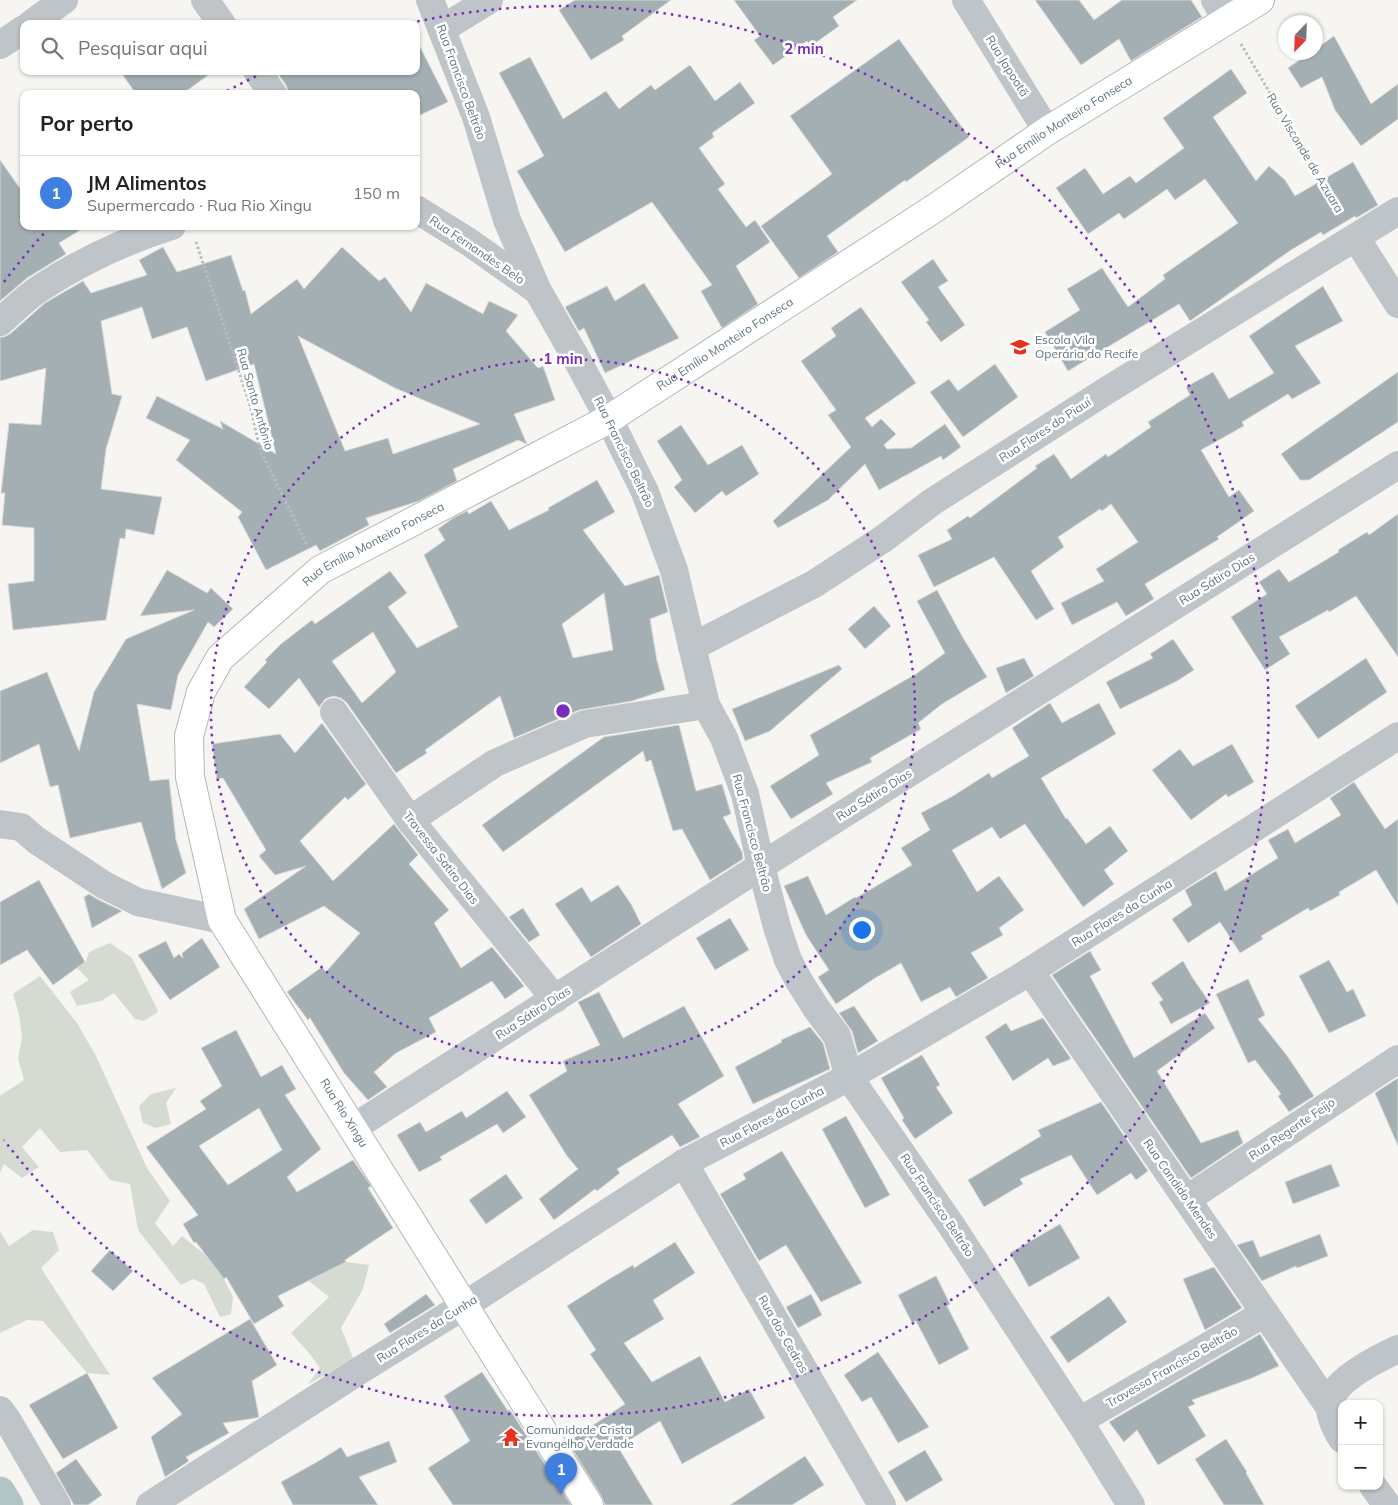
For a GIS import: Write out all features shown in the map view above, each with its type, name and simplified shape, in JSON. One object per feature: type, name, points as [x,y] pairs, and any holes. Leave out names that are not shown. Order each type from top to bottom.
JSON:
[{"type":"main road","name":"Rua Emílio Monteiro Fonseca","points":[[201,692],[220,658],[320,570],[609,419],[926,214],[1221,10],[1260,0]]},
{"type":"main road","name":"Rua Rio Xingu","points":[[201,692],[189,736],[190,777],[222,920],[589,1505]]},
{"type":"street","points":[[36,20],[64,0]]},
{"type":"street","points":[[205,0],[219,20]]},
{"type":"street","name":"Rua Francisco Beltrão","points":[[430,0],[476,117],[507,220],[538,291],[609,419],[645,492],[674,570],[706,706],[724,738],[745,794],[761,866],[788,960],[816,1008],[837,1036],[849,1077],[951,1225],[1079,1421],[1131,1505]]},
{"type":"street","points":[[442,29],[489,0]]},
{"type":"street","name":"Rua Japoatã","points":[[966,0],[1047,131]]},
{"type":"street","points":[[0,46],[20,32]]},
{"type":"street","points":[[260,75],[270,90]]},
{"type":"street","name":"Rua Flores do Piauí","points":[[692,647],[814,584],[883,539],[932,502],[1106,391],[1398,211]]},
{"type":"street","name":"Rua Fernandes Belo","points":[[420,212],[469,242],[538,291]]},
{"type":"street","points":[[0,322],[40,288],[87,260],[153,232],[183,231]]},
{"type":"street","points":[[1356,238],[1398,304]]},
{"type":"street","name":"Rua Sátiro Dias","points":[[353,1128],[761,866],[1398,465]]},
{"type":"street","points":[[410,820],[495,763],[585,724],[706,706]]},
{"type":"street","name":"Travessa Satiro Dias","points":[[334,712],[410,820],[554,999]]},
{"type":"street","name":"Rua Flores da Cunha","points":[[150,1505],[684,1163],[849,1077],[1030,971],[1398,736]]},
{"type":"street","points":[[0,824],[20,827],[36,840],[104,884],[138,902],[222,920]]},
{"type":"street","name":"Rua Candido Mendes","points":[[1030,971],[1265,1314],[1332,1400],[1334,1424],[1338,1432]]},
{"type":"street","name":"Rua Regente Feijo","points":[[1187,1199],[1398,1059]]},
{"type":"street","name":"Rua dos Cedros","points":[[684,1163],[882,1505]]},
{"type":"street","name":"Travessa Francisco Beltrão","points":[[1079,1421],[1265,1314]]},
{"type":"street","points":[[1332,1400],[1340,1386],[1375,1360],[1398,1349]]},
{"type":"street","points":[[0,1410],[57,1505]]},
{"type":"street","points":[[1376,1490],[1387,1505]]},
{"type":"path","name":"Rua Visconde de Azuara","points":[[1221,10],[1356,238]]},
{"type":"path","name":"Rua Santo Antônio","points":[[183,231],[251,408],[260,450],[320,570]]},
{"type":"shaded area","points":[[110,943],[132,958],[156,1007],[158,1012],[144,1021],[135,1019],[114,993],[101,1001],[77,1006],[70,992],[89,980],[77,968],[86,962],[89,952]]},
{"type":"shaded area","points":[[40,976],[77,1023],[96,1056],[147,1168],[170,1201],[155,1223],[173,1246],[182,1236],[209,1258],[224,1279],[233,1297],[231,1314],[220,1317],[204,1284],[193,1279],[181,1285],[138,1230],[130,1184],[110,1180],[87,1150],[60,1152],[40,1128],[22,1147],[39,1167],[22,1178],[4,1164],[0,1173],[0,1096],[24,1080],[18,1059],[22,1038],[19,1014],[13,994]]},
{"type":"shaded area","points":[[176,1088],[166,1103],[171,1124],[156,1128],[143,1123],[139,1106],[151,1094]]},
{"type":"shaded area","points":[[33,1230],[53,1232],[59,1250],[41,1268],[110,1375],[87,1373],[43,1321],[27,1320],[0,1333],[0,1231],[9,1246]]},
{"type":"shaded area","points":[[346,1262],[369,1265],[363,1289],[341,1328],[354,1360],[308,1384],[320,1368],[291,1333],[329,1297],[309,1281]]},
{"type":"building","points":[[575,0],[671,0],[622,36],[624,40],[591,60],[559,10]]},
{"type":"building","points":[[734,0],[857,0],[833,17],[839,26],[811,46],[807,41],[773,65],[754,40],[760,36]]},
{"type":"building","points":[[1035,0],[1079,0],[1094,20],[1122,0],[1191,0],[1202,17],[1131,61],[1119,39],[1081,65]]},
{"type":"building","points":[[1334,36],[1371,104],[1398,84],[1398,119],[1361,146],[1335,110],[1322,77],[1301,88],[1288,68],[1300,60],[1323,60],[1323,44]]},
{"type":"building","points":[[899,39],[969,137],[827,236],[838,252],[799,278],[761,226],[832,174],[790,116]]},
{"type":"building","points":[[420,47],[448,102],[420,115],[420,90],[288,90],[279,75],[420,75]]},
{"type":"building","points":[[530,57],[563,119],[606,91],[619,109],[651,85],[655,90],[690,65],[715,101],[740,82],[755,103],[712,133],[714,137],[699,148],[725,184],[718,189],[746,227],[755,220],[770,242],[736,266],[758,304],[722,328],[701,291],[712,285],[652,202],[565,252],[517,171],[544,156],[499,73]]},
{"type":"building","points":[[1231,69],[1247,93],[1213,117],[1256,181],[1269,166],[1285,180],[1295,196],[1353,162],[1378,205],[1323,235],[1321,232],[1291,250],[1190,321],[1179,304],[1068,371],[1045,332],[1080,310],[1067,289],[1102,268],[1128,307],[1165,279],[1163,275],[1238,223],[1205,179],[1175,200],[1167,189],[1124,219],[1119,213],[1088,234],[1056,188],[1085,168],[1103,194],[1130,176],[1136,183],[1184,148],[1163,118]]},
{"type":"building","points":[[123,75],[208,75],[188,90],[133,90]]},
{"type":"building","points":[[0,160],[20,188],[20,230],[80,230],[59,243],[66,254],[27,278],[0,301]]},
{"type":"building","points":[[163,247],[177,272],[231,255],[243,291],[245,290],[251,314],[297,279],[304,289],[342,247],[379,281],[385,277],[411,312],[426,283],[483,314],[489,301],[518,315],[506,331],[538,368],[543,366],[555,400],[514,414],[527,444],[518,440],[453,469],[457,481],[419,501],[366,518],[369,525],[320,551],[316,545],[266,570],[238,517],[242,512],[176,460],[190,440],[146,418],[157,396],[223,429],[220,421],[276,454],[254,364],[206,381],[187,327],[152,339],[142,307],[101,321],[112,394],[122,396],[106,449],[101,489],[162,497],[154,535],[126,529],[125,539],[120,538],[106,620],[13,630],[8,584],[34,581],[34,528],[2,525],[5,493],[1,493],[9,423],[41,425],[46,368],[0,381],[0,337],[10,334],[45,303],[83,281],[91,293],[147,275],[139,260]],"holes":[[[298,336],[395,388],[480,424],[393,454],[388,438],[345,451]]]},
{"type":"building","points":[[933,259],[948,281],[938,287],[965,325],[941,342],[926,322],[929,320],[901,282]]},
{"type":"building","points":[[644,283],[679,338],[605,373],[584,328],[579,331],[565,307],[607,286],[615,301]]},
{"type":"building","points":[[1323,286],[1343,321],[1295,346],[1321,383],[1292,399],[1288,394],[1242,422],[1244,426],[1201,450],[1229,497],[1239,490],[1254,511],[1217,537],[1219,539],[1145,584],[1154,599],[1126,616],[1117,602],[1072,625],[1061,603],[1104,581],[1096,569],[1138,542],[1111,504],[1102,511],[1100,509],[1058,537],[1064,547],[1031,571],[1054,609],[1036,620],[994,557],[934,587],[918,555],[952,539],[947,530],[968,516],[970,518],[1037,468],[1035,466],[1054,454],[1071,479],[1106,454],[1108,457],[1151,427],[1148,422],[1190,395],[1186,387],[1213,372],[1229,399],[1274,373],[1249,336]]},
{"type":"building","points":[[861,307],[916,383],[865,418],[872,427],[881,419],[896,434],[884,445],[887,449],[911,448],[945,424],[961,447],[943,460],[941,456],[879,490],[865,464],[828,500],[778,528],[773,521],[851,447],[828,415],[836,410],[801,361],[836,336],[831,328]]},
{"type":"building","points":[[995,364],[1018,397],[963,437],[930,392],[949,379],[958,391]]},
{"type":"building","points":[[1398,372],[1398,422],[1309,480],[1300,480],[1281,454]]},
{"type":"building","points":[[681,425],[708,465],[742,445],[759,474],[726,496],[722,491],[695,513],[674,487],[682,480],[657,441]]},
{"type":"building","points":[[597,480],[615,512],[583,530],[625,586],[659,575],[668,612],[650,619],[657,661],[665,690],[632,701],[579,710],[514,738],[500,696],[425,750],[427,753],[396,773],[347,703],[341,698],[333,696],[325,699],[319,707],[299,678],[269,709],[244,687],[267,662],[265,660],[281,644],[312,620],[315,624],[390,571],[407,593],[388,607],[417,648],[458,627],[424,555],[445,540],[438,529],[453,518],[467,511],[469,514],[491,501],[509,530],[549,510],[548,508]],"holes":[[[604,593],[613,650],[573,658],[562,624]],[[373,632],[396,672],[362,703],[332,661]]]},
{"type":"building","points":[[1398,514],[1398,657],[1356,596],[1279,637],[1290,654],[1265,670],[1231,617],[1267,594],[1259,582],[1279,569],[1289,582],[1339,552],[1338,550],[1367,532],[1369,535]]},
{"type":"building","points":[[167,570],[207,593],[211,588],[233,609],[214,627],[208,622],[178,675],[171,710],[137,704],[150,781],[169,779],[176,840],[186,873],[162,889],[141,822],[70,838],[58,785],[50,787],[39,744],[0,763],[0,691],[47,672],[79,751],[94,692],[126,639],[194,610],[140,616]]},
{"type":"building","points":[[937,590],[987,677],[942,704],[918,723],[921,729],[870,758],[872,762],[826,783],[833,794],[791,819],[770,786],[819,755],[810,735],[916,674],[945,653],[917,601]]},
{"type":"building","points":[[874,606],[891,626],[865,649],[848,629]]},
{"type":"building","points":[[1173,639],[1194,670],[1177,681],[1120,709],[1106,682],[1153,658],[1150,654]]},
{"type":"building","points":[[1024,658],[1034,676],[1006,693],[996,668]]},
{"type":"building","points":[[1366,658],[1387,692],[1318,739],[1295,706]]},
{"type":"building","points":[[839,665],[842,669],[770,731],[745,741],[732,709]]},
{"type":"building","points":[[1050,703],[1062,723],[1099,703],[1116,734],[1041,778],[1066,819],[1086,844],[1110,826],[1128,851],[1104,870],[1114,884],[1083,907],[1025,824],[1000,839],[992,827],[952,850],[977,892],[999,876],[1024,910],[999,928],[1003,935],[971,953],[988,978],[956,997],[950,987],[921,1002],[901,963],[836,1004],[818,977],[829,970],[806,935],[784,886],[808,876],[826,915],[912,865],[901,848],[930,830],[921,813],[953,796],[989,773],[992,778],[1029,756],[1012,728]]},
{"type":"building","points":[[322,723],[366,784],[348,800],[345,797],[300,841],[333,881],[394,824],[418,855],[409,864],[449,910],[434,923],[461,968],[492,947],[524,986],[505,999],[492,981],[429,1018],[436,1032],[396,1053],[374,1072],[387,1087],[368,1100],[344,1073],[310,1018],[308,1020],[287,992],[322,967],[326,972],[360,933],[324,906],[259,939],[244,909],[306,866],[275,875],[259,856],[266,850],[223,778],[217,779],[212,744],[280,734],[295,753]]},
{"type":"building","points":[[679,725],[696,791],[722,784],[731,814],[723,817],[742,852],[743,859],[710,880],[682,829],[673,831],[651,760],[646,762],[643,751],[503,852],[482,825],[604,737]]},
{"type":"building","points":[[1232,744],[1254,782],[1228,797],[1226,794],[1191,820],[1152,770],[1180,749],[1193,766]]},
{"type":"building","points":[[1354,782],[1385,829],[1398,819],[1398,906],[1376,870],[1339,892],[1340,895],[1310,911],[1308,908],[1261,936],[1263,939],[1240,953],[1220,922],[1188,943],[1172,919],[1192,905],[1185,890],[1216,871],[1225,891],[1278,858],[1268,840],[1288,829],[1295,843],[1341,815],[1330,798]]},
{"type":"building","points":[[39,880],[85,962],[53,985],[27,950],[0,965],[0,902]]},
{"type":"building","points":[[618,885],[631,904],[641,924],[591,957],[555,904],[582,887],[591,902]]},
{"type":"building","points":[[89,894],[122,911],[92,928],[84,897]]},
{"type":"building","points":[[523,908],[540,935],[529,942],[509,917]]},
{"type":"building","points":[[730,918],[749,950],[715,970],[696,938]]},
{"type":"building","points":[[202,938],[220,967],[170,1000],[138,955],[166,941],[174,958],[179,954],[183,958],[182,953]]},
{"type":"building","points":[[1090,951],[1101,970],[1090,976],[1134,1058],[1205,1013],[1215,1028],[1157,1071],[1201,1143],[1238,1130],[1243,1143],[1191,1178],[1052,975]]},
{"type":"building","points":[[1329,960],[1347,992],[1353,989],[1366,1016],[1329,1033],[1299,976]]},
{"type":"building","points":[[1183,961],[1210,1003],[1171,1024],[1159,1002],[1163,1000],[1151,983]]},
{"type":"building","points":[[1248,979],[1265,1015],[1258,1019],[1288,1057],[1314,1096],[1289,1112],[1278,1096],[1281,1094],[1255,1060],[1248,1063],[1216,994]]},
{"type":"building","points":[[599,992],[623,1038],[684,1006],[724,1076],[678,1104],[700,1137],[680,1147],[672,1135],[617,1169],[620,1173],[554,1220],[539,1199],[578,1169],[567,1156],[529,1095],[567,1071],[563,1061],[600,1045],[578,1002]]},
{"type":"building","points":[[854,1006],[878,1041],[858,1053],[852,1031],[839,1013]]},
{"type":"building","points":[[1043,1018],[1071,1059],[1053,1066],[1048,1058],[1013,1081],[985,1037],[1006,1023],[1011,1031]]},
{"type":"building","points":[[810,1027],[823,1043],[830,1069],[753,1104],[735,1067],[782,1042],[781,1040]]},
{"type":"building","points":[[236,1030],[261,1077],[282,1065],[296,1089],[285,1095],[321,1149],[287,1177],[297,1192],[353,1160],[371,1186],[368,1188],[393,1228],[345,1260],[346,1262],[278,1296],[284,1306],[254,1324],[226,1277],[224,1279],[196,1242],[194,1243],[183,1224],[198,1215],[146,1147],[206,1109],[200,1101],[222,1086],[201,1048]],"holes":[[[259,1108],[282,1150],[228,1185],[199,1146]]]},
{"type":"building","points":[[922,1055],[940,1085],[936,1087],[953,1113],[915,1139],[902,1120],[904,1118],[881,1078]]},
{"type":"building","points":[[1398,1078],[1398,1146],[1375,1093]]},
{"type":"building","points":[[507,1091],[526,1117],[503,1133],[497,1124],[440,1157],[442,1160],[419,1172],[397,1135],[420,1122],[426,1132],[462,1111],[466,1118]]},
{"type":"building","points":[[1101,1102],[1148,1171],[1136,1180],[1131,1173],[1097,1195],[1071,1155],[1020,1179],[1023,1184],[984,1207],[968,1180],[1041,1136],[1038,1130]]},
{"type":"building","points":[[846,1116],[890,1195],[865,1208],[822,1129]]},
{"type":"building","points":[[782,1151],[862,1283],[821,1302],[786,1245],[759,1261],[720,1194],[746,1179],[743,1174]]},
{"type":"building","points":[[1331,1164],[1340,1186],[1293,1204],[1285,1182]]},
{"type":"building","points":[[506,1174],[523,1198],[486,1224],[469,1200]]},
{"type":"building","points":[[1060,1224],[1080,1258],[1029,1287],[1010,1253]]},
{"type":"building","points":[[1320,1234],[1328,1256],[1297,1268],[1296,1266],[1262,1281],[1237,1245],[1253,1240],[1260,1257]]},
{"type":"building","points":[[675,1242],[695,1273],[653,1300],[664,1319],[624,1343],[652,1382],[700,1356],[725,1402],[749,1389],[765,1418],[682,1464],[660,1421],[618,1447],[653,1505],[605,1505],[568,1442],[625,1404],[590,1354],[596,1350],[567,1306],[633,1265],[634,1268]]},
{"type":"building","points":[[110,1250],[133,1271],[113,1291],[91,1271]]},
{"type":"building","points":[[1214,1267],[1242,1308],[1205,1330],[1183,1279]]},
{"type":"building","points":[[936,1276],[950,1304],[947,1306],[969,1349],[939,1365],[916,1321],[912,1323],[898,1295]]},
{"type":"building","points":[[426,1294],[435,1305],[390,1333],[384,1324]]},
{"type":"building","points":[[811,1294],[822,1315],[798,1328],[786,1307]]},
{"type":"building","points":[[1109,1296],[1127,1322],[1068,1363],[1050,1337]]},
{"type":"building","points":[[250,1319],[277,1365],[252,1381],[259,1417],[223,1423],[229,1433],[186,1457],[189,1461],[165,1477],[151,1437],[182,1414],[152,1378]]},
{"type":"building","points":[[1260,1334],[1279,1366],[1192,1400],[1195,1404],[1188,1407],[1206,1436],[1158,1465],[1137,1430],[1124,1442],[1109,1422]]},
{"type":"building","points":[[878,1352],[929,1427],[898,1443],[871,1397],[862,1402],[844,1375]]},
{"type":"building","points":[[482,1372],[508,1411],[510,1410],[571,1505],[453,1505],[428,1468],[470,1441],[444,1396]]},
{"type":"building","points":[[87,1373],[118,1428],[63,1459],[29,1405]]},
{"type":"building","points":[[1226,1439],[1247,1472],[1264,1505],[1224,1505],[1195,1459]]},
{"type":"building","points":[[389,1441],[397,1462],[359,1477],[378,1505],[293,1505],[281,1482],[341,1447],[347,1457]]},
{"type":"building","points":[[925,1450],[943,1480],[906,1502],[888,1472]]},
{"type":"building","points":[[805,1456],[824,1485],[792,1505],[730,1505]]},
{"type":"building","points":[[76,1459],[102,1495],[88,1505],[74,1505],[56,1473]]},
{"type":"waterway","points":[[0,1492],[8,1505]]},
{"type":"place","name":"Escola Vila Operária do Recife","points":[[1020,347]]},
{"type":"place","name":"Comunidade Crista Evangelho Verdade","points":[[511,1437]]},
{"type":"place","name":"JM Alimentos","points":[[561,1494]]}]
